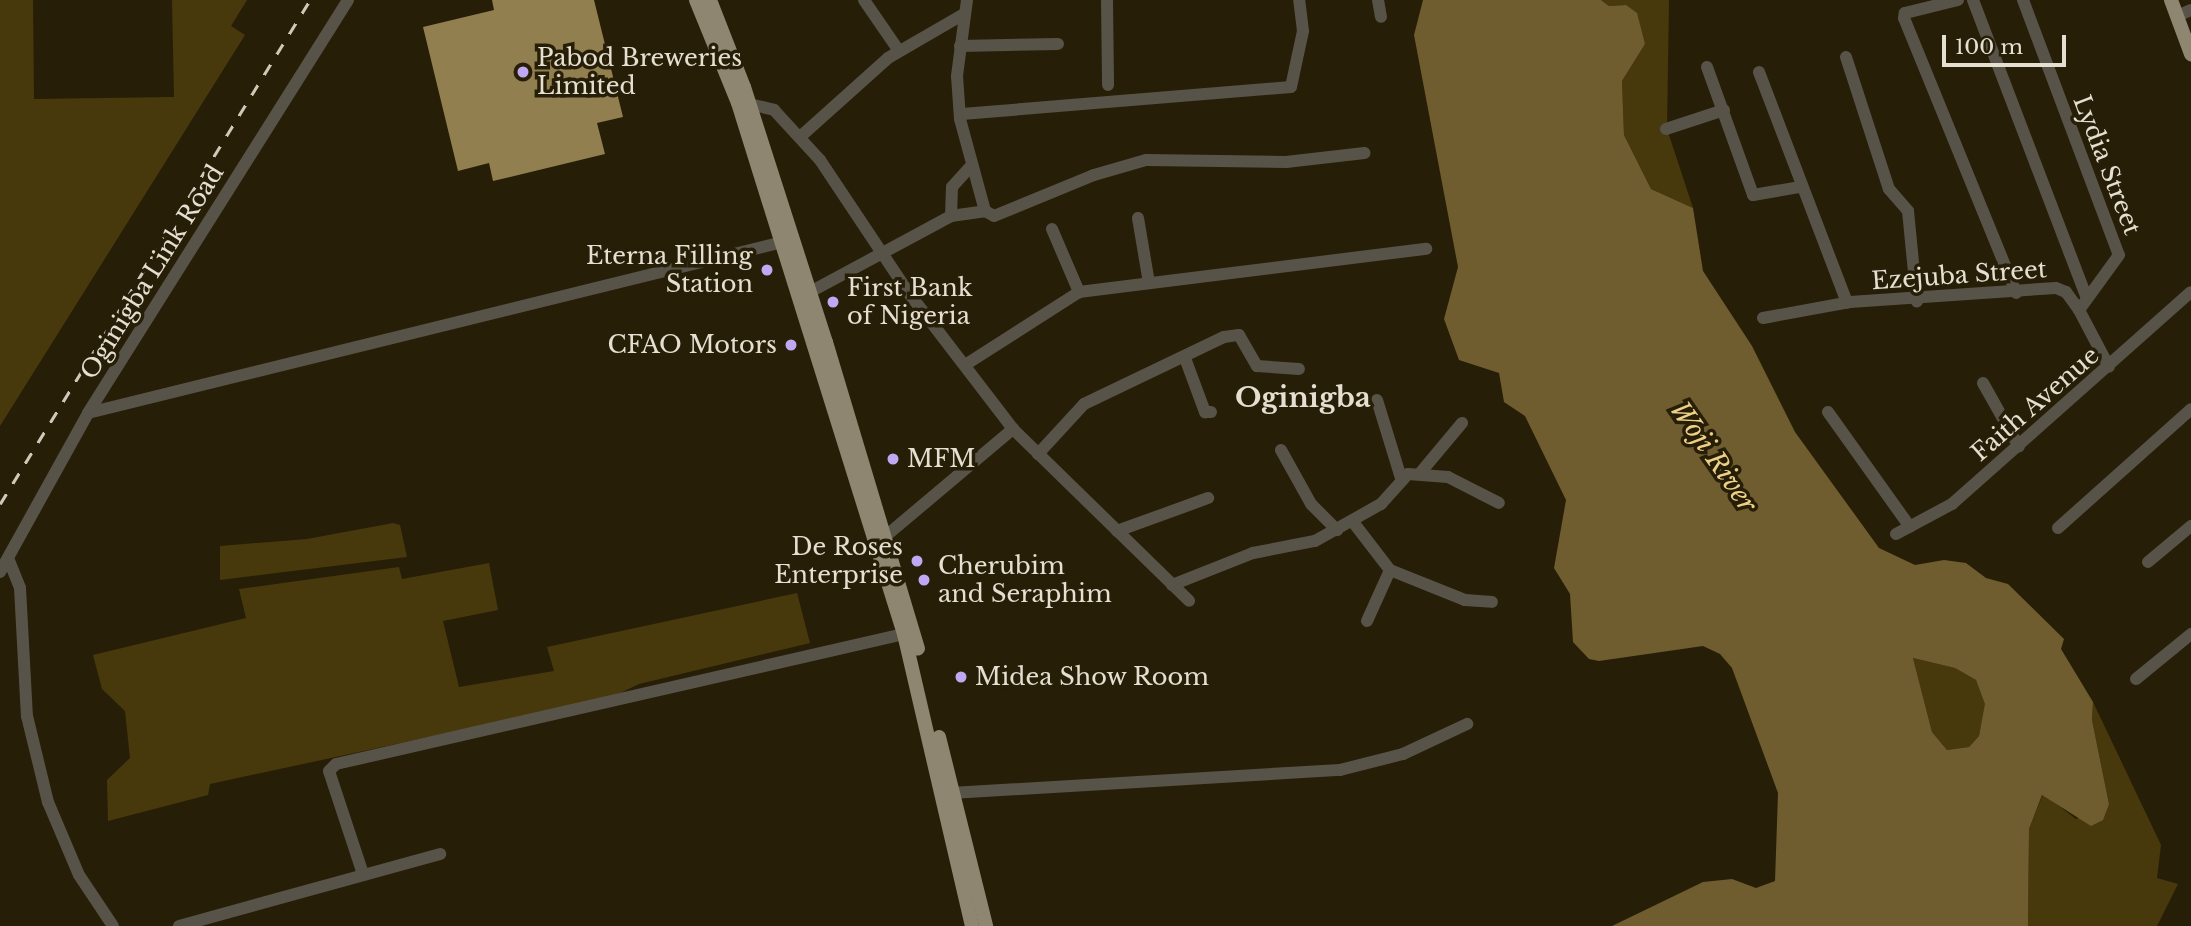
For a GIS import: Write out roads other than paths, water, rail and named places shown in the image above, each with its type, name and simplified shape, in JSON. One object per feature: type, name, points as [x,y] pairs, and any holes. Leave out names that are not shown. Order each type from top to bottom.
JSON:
[{"type":"main road","points":[[696,0],[718,44],[787,241],[810,292],[887,536],[986,926]]},
{"type":"main road","points":[[710,0],[749,104],[904,634],[972,926]]},
{"type":"main road","points":[[2171,0],[2191,54]]},
{"type":"street","name":"Oginigba Link Road","points":[[0,572],[88,413],[348,0]]},
{"type":"street","points":[[864,0],[898,51]]},
{"type":"street","points":[[967,0],[960,46],[962,114],[970,167],[985,211]]},
{"type":"street","points":[[1107,0],[1108,85]]},
{"type":"street","points":[[962,114],[1292,87],[1303,31],[1299,0]]},
{"type":"street","points":[[1378,0],[1381,17]]},
{"type":"street","points":[[1958,0],[1905,13],[2016,293]]},
{"type":"street","points":[[1973,0],[2086,296],[2079,310]]},
{"type":"street","name":"Lydia Street","points":[[2023,0],[2119,255],[2086,296]]},
{"type":"street","points":[[2177,16],[2191,10]]},
{"type":"street","points":[[800,136],[898,51],[964,14]]},
{"type":"street","points":[[960,46],[1058,44]]},
{"type":"street","points":[[1846,57],[1889,189],[1908,211],[1917,302]]},
{"type":"street","points":[[1707,67],[1755,196],[1801,187]]},
{"type":"street","name":"Ezejuba Street","points":[[1759,72],[1847,303],[1917,302],[2061,289],[2079,310],[2109,367]]},
{"type":"street","points":[[749,104],[774,110],[800,136],[882,256],[1013,429],[1189,601]]},
{"type":"street","points":[[1666,129],[1724,110]]},
{"type":"street","points":[[810,292],[882,256],[951,216],[985,211],[1000,215],[1094,175],[1146,160],[1286,162],[1364,153]]},
{"type":"street","points":[[951,216],[952,187],[970,167]]},
{"type":"street","points":[[1138,218],[1149,283]]},
{"type":"street","points":[[1052,229],[1079,292]]},
{"type":"street","points":[[88,413],[787,241]]},
{"type":"street","points":[[965,365],[1079,292],[1426,248]]},
{"type":"street","name":"Faith Avenue","points":[[1896,534],[1952,504],[2191,292]]},
{"type":"street","points":[[1763,318],[1847,303]]},
{"type":"street","points":[[1038,454],[1084,404],[1234,335],[1242,338],[1257,366],[1299,369]]},
{"type":"street","points":[[1185,358],[1205,412],[1212,412]]},
{"type":"street","points":[[1983,383],[2019,447]]},
{"type":"street","points":[[1377,400],[1401,478]]},
{"type":"street","points":[[2058,528],[2191,409]]},
{"type":"street","points":[[1828,412],[1910,527]]},
{"type":"street","points":[[1421,472],[1462,423]]},
{"type":"street","points":[[887,536],[1013,429]]},
{"type":"street","points":[[1281,450],[1311,504],[1337,530]]},
{"type":"street","points":[[1172,585],[1212,566],[1299,547],[1337,530],[1381,504],[1401,478],[1421,472],[1448,477],[1499,503]]},
{"type":"street","points":[[1117,531],[1208,498]]},
{"type":"street","points":[[1353,522],[1390,570],[1465,600],[1492,602]]},
{"type":"street","points":[[2148,562],[2191,526]]},
{"type":"street","points":[[8,558],[20,588],[27,716],[48,802],[79,875],[113,926]]},
{"type":"street","points":[[1367,621],[1390,570]]},
{"type":"street","points":[[363,874],[329,771],[337,764],[904,634]]},
{"type":"street","points":[[2136,679],[2191,634]]},
{"type":"street","points":[[951,793],[1340,770],[1403,754],[1467,724]]},
{"type":"street","points":[[179,926],[440,854]]},
{"type":"water","name":"Woji River","points":[[1423,0],[1601,0],[1609,6],[1626,5],[1637,13],[1645,44],[1622,81],[1624,135],[1651,189],[1693,208],[1703,271],[1752,346],[1795,432],[1879,548],[1915,565],[1944,560],[1966,563],[1986,578],[2008,584],[2064,639],[2061,649],[2093,702],[2092,720],[2109,804],[2103,820],[2091,826],[2042,795],[2029,829],[2028,926],[1612,926],[1703,882],[1732,879],[1756,888],[1775,881],[1778,793],[1732,668],[1720,654],[1703,646],[1599,661],[1589,659],[1573,642],[1570,594],[1554,568],[1566,500],[1525,416],[1504,402],[1499,373],[1459,360],[1444,319],[1458,267],[1414,35]],"holes":[[[1913,658],[1955,668],[1976,680],[1985,704],[1979,736],[1969,747],[1947,750],[1932,732]]]},
{"type":"railway","points":[[0,504],[310,0]]},
{"type":"place","name":"Pabod Breweries Limited","points":[[523,72]]},
{"type":"place","name":"Eterna Filling Station","points":[[767,270]]},
{"type":"place","name":"First Bank of Nigeria","points":[[833,302]]},
{"type":"place","name":"CFAO Motors","points":[[791,345]]},
{"type":"place","name":"MFM","points":[[893,459]]},
{"type":"place","name":"De Roses Enterprise","points":[[917,561]]},
{"type":"place","name":"Cherubim and Seraphim","points":[[924,580]]},
{"type":"place","name":"Midea Show Room","points":[[961,677]]},
{"type":"district","name":"Oginigba","points":[[1303,398]]}]
